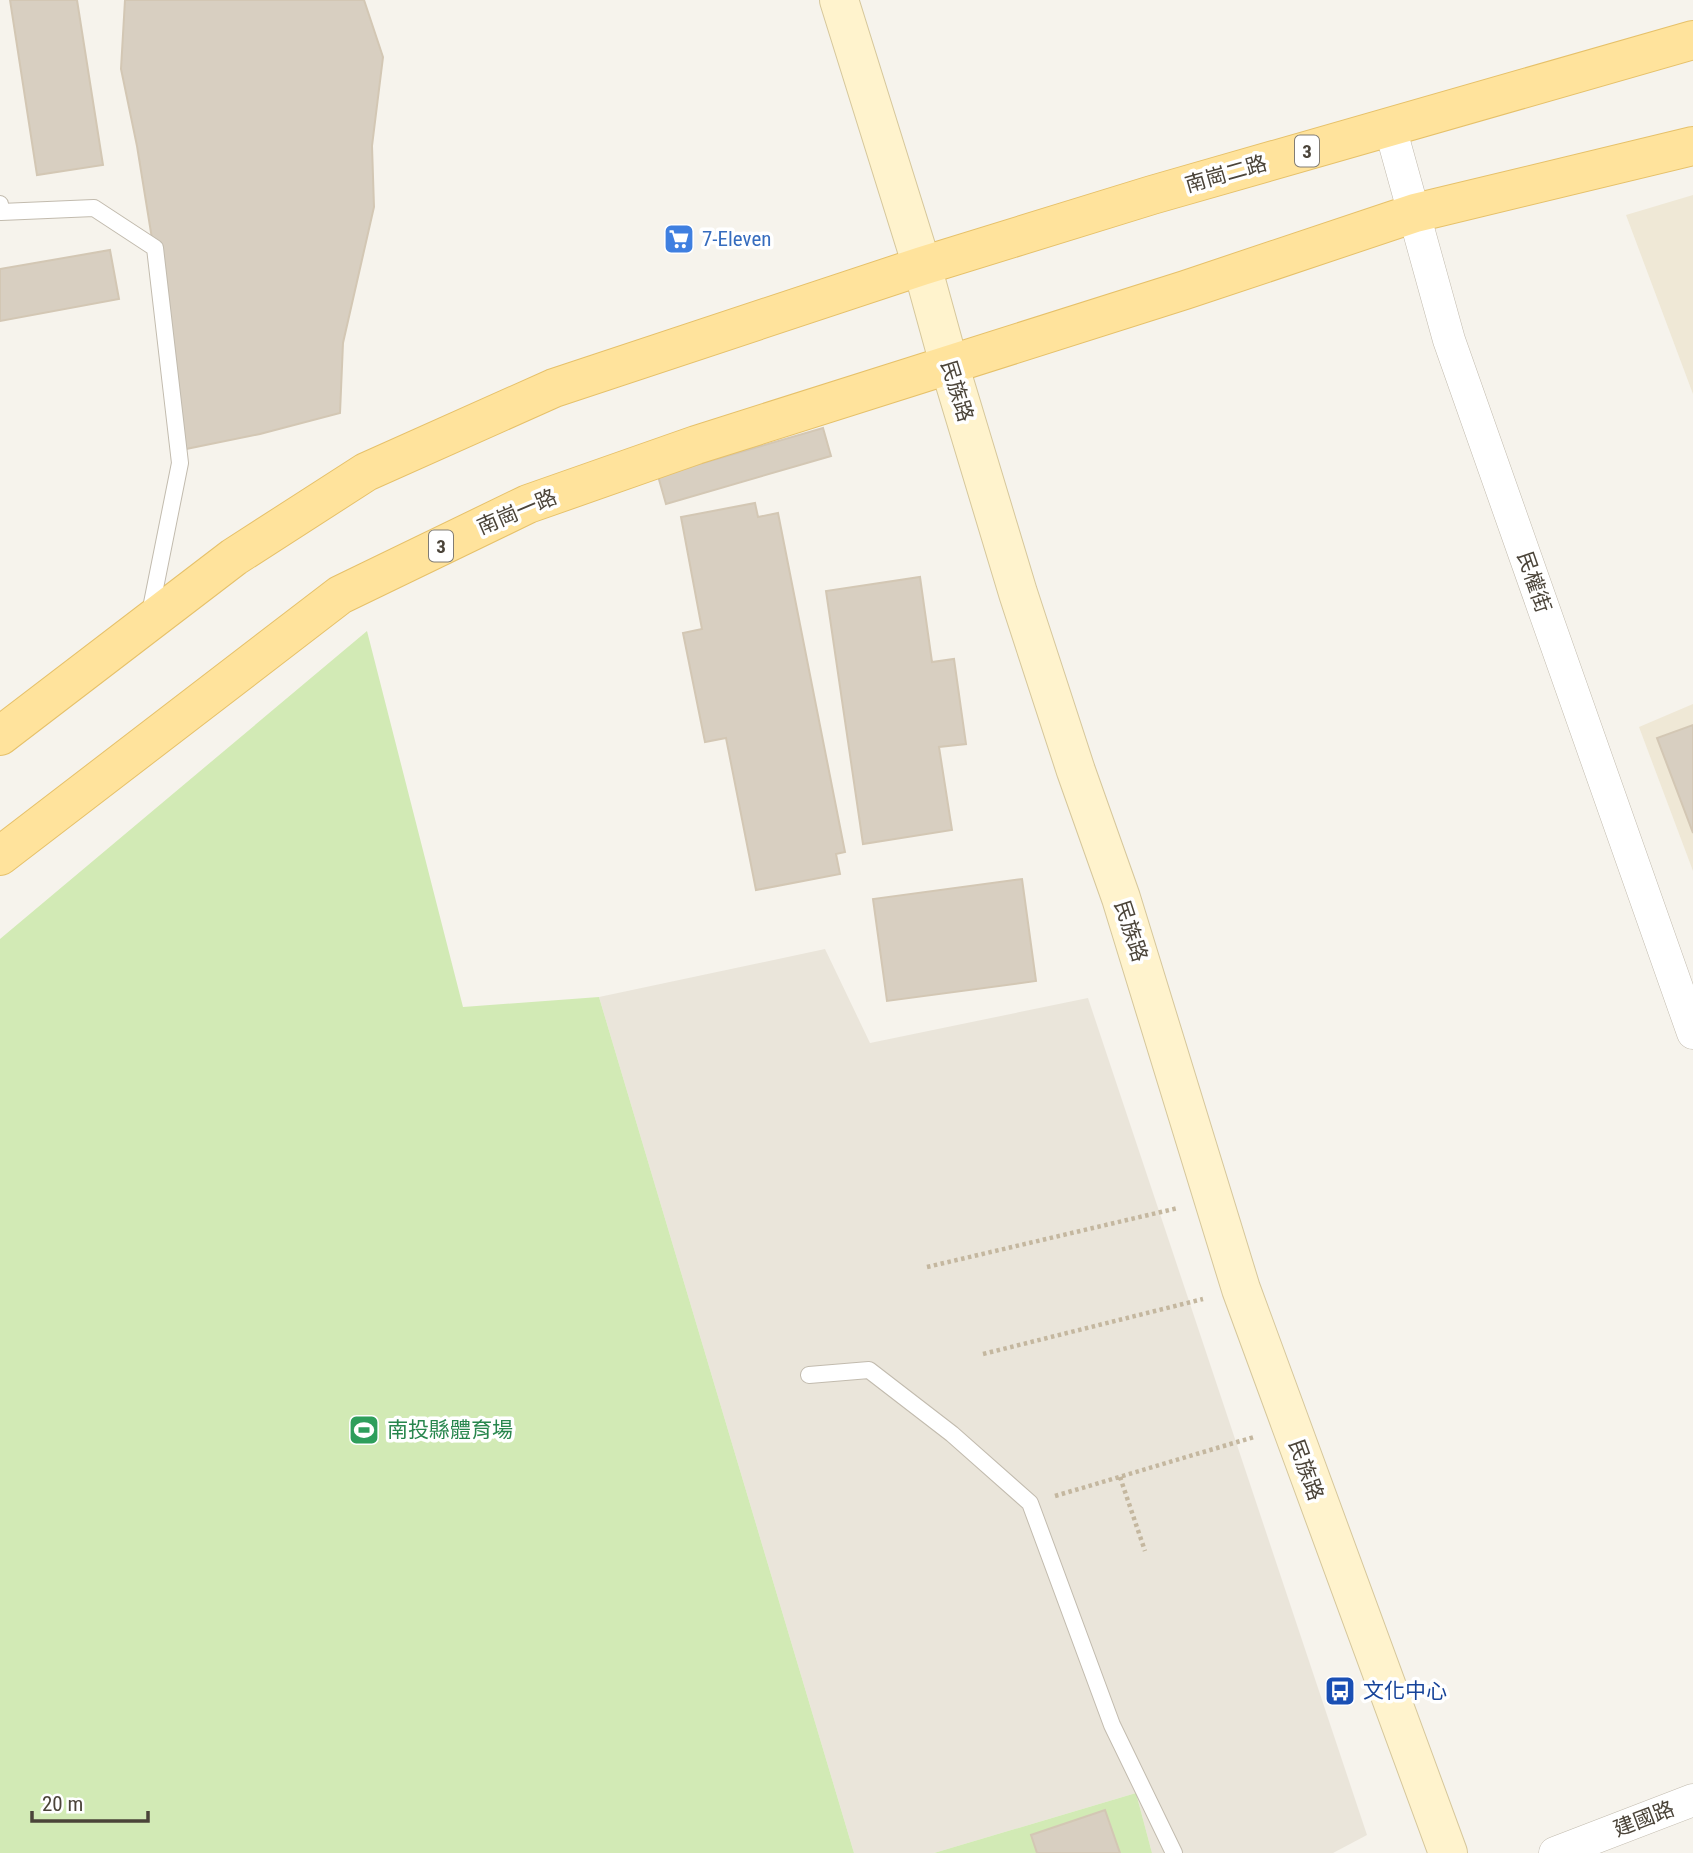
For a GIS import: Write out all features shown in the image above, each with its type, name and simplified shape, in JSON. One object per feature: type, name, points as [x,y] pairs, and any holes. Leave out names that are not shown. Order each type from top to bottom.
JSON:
[{"type":"main road","name":"民族路","points":[[839,0],[922,265],[1018,593],[1121,898],[1241,1289],[1448,1853]]},
{"type":"main road","name":"南崗二路","points":[[922,265],[1152,195],[1693,40]]},
{"type":"main road","name":"3","points":[[949,364],[1415,214],[1693,146]]},
{"type":"main road","name":"3","points":[[0,736],[234,557],[366,472],[554,388],[922,265]]},
{"type":"main road","name":"南崗一路","points":[[0,856],[340,595],[528,504],[696,445],[949,364]]},
{"type":"street","name":"民權街","points":[[1390,127],[1449,340],[1693,1033]]},
{"type":"street","name":"建國路","points":[[1555,1853],[1693,1800]]},
{"type":"lane","points":[[0,204],[1,212],[94,208],[155,248],[180,463],[148,623]]},
{"type":"lane","points":[[809,1375],[869,1370],[952,1434],[1030,1503],[1112,1725],[1174,1853]]},
{"type":"path","points":[[927,1267],[1212,1200]]},
{"type":"path","points":[[983,1354],[1241,1289]]},
{"type":"path","points":[[1030,1503],[1291,1426]]},
{"type":"path","points":[[1120,1477],[1145,1551]]},
{"type":"shaded area","points":[[1693,195],[1693,394],[1626,215]]},
{"type":"shaded area","points":[[1693,704],[1693,871],[1639,727]]},
{"type":"shaded area","points":[[825,949],[870,1043],[1088,998],[1367,1835],[1333,1853],[1152,1853],[1136,1793],[934,1853],[854,1853],[599,997]]},
{"type":"green space","name":"南投縣體育場","points":[[367,631],[463,1007],[599,997],[854,1853],[0,1853],[0,939]]},
{"type":"green space","points":[[1136,1793],[1152,1853],[934,1853]]},
{"type":"building","points":[[10,0],[77,0],[103,165],[37,175]]},
{"type":"building","points":[[125,0],[364,0],[383,57],[372,146],[374,207],[343,343],[340,413],[260,434],[186,449],[137,146],[121,69]]},
{"type":"building","points":[[110,250],[119,299],[0,321],[0,269]]},
{"type":"building","points":[[823,428],[831,456],[666,504],[658,476]]},
{"type":"building","points":[[755,503],[758,517],[778,513],[845,852],[836,854],[840,874],[756,890],[726,738],[705,742],[683,633],[702,629],[681,517]]},
{"type":"building","points":[[920,577],[932,662],[954,659],[966,744],[939,747],[952,830],[863,844],[826,591]]},
{"type":"building","points":[[1693,725],[1693,833],[1657,738]]},
{"type":"building","points":[[1022,879],[1036,981],[887,1001],[873,899]]},
{"type":"building","points":[[1105,1810],[1120,1853],[1037,1853],[1031,1835]]},
{"type":"place","name":"7-Eleven","points":[[679,239]]},
{"type":"place","name":"南投縣體育場","points":[[364,1430]]},
{"type":"place","name":"文化中心","points":[[1340,1691]]}]
